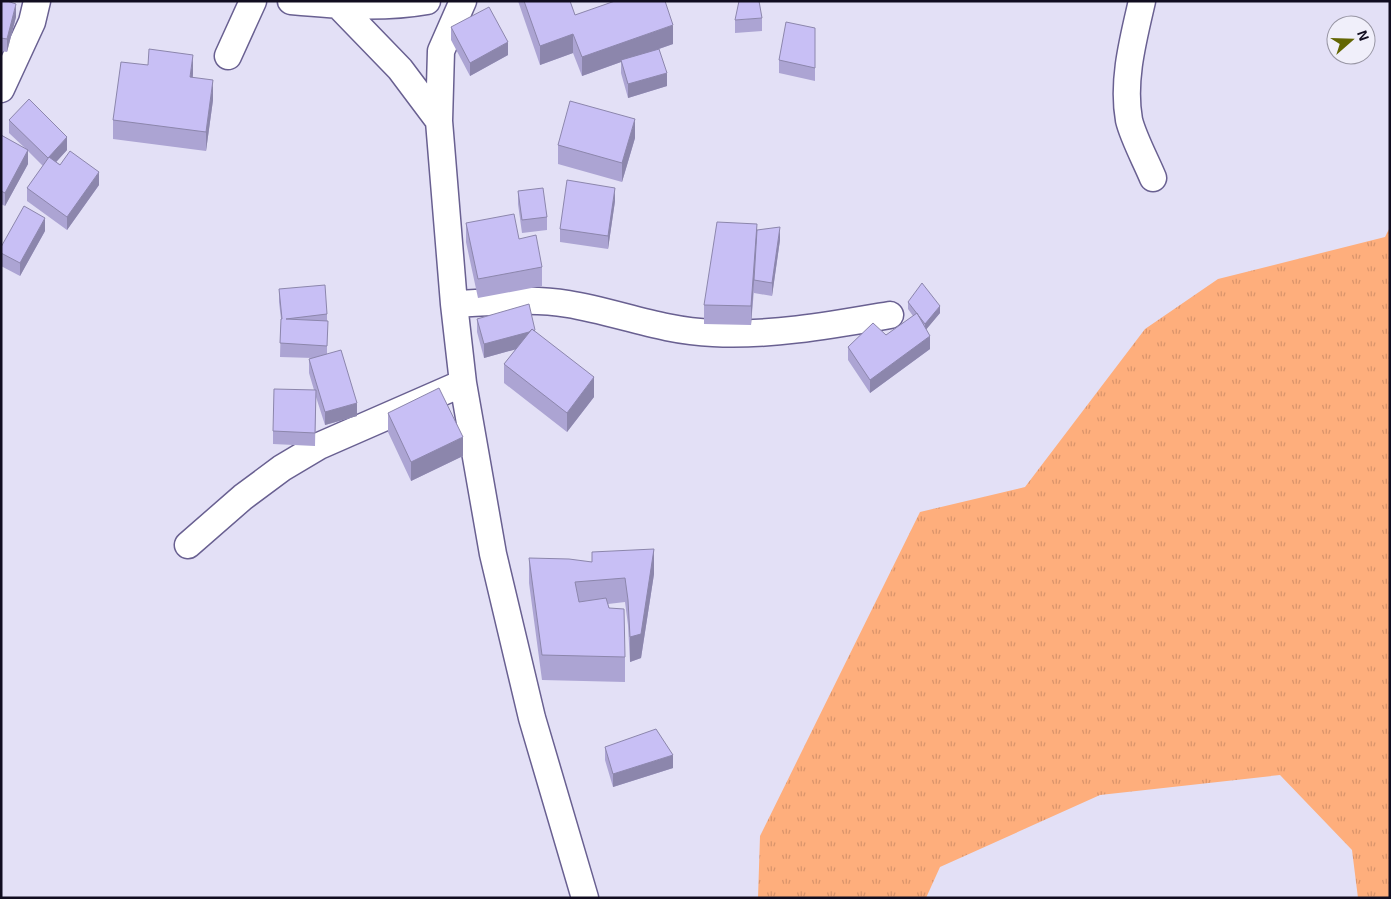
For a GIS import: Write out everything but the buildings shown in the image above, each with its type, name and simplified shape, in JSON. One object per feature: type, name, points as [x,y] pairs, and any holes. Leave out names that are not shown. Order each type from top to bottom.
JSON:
[{"type":"street","points":[[1,88],[32,22],[37,1]]},
{"type":"street","points":[[228,56],[252,1]]},
{"type":"street","points":[[291,1],[339,6],[411,4],[427,1]]},
{"type":"street","points":[[463,1],[441,51],[439,121],[462,382],[493,554],[532,718],[585,898]]},
{"type":"street","points":[[1142,1],[1132,45],[1126,94],[1130,122],[1153,178]]},
{"type":"street","points":[[339,6],[400,69],[439,121]]},
{"type":"street","points":[[454,304],[542,300],[569,304],[670,330],[713,334],[797,330],[890,315]]},
{"type":"street","points":[[188,545],[251,491],[282,468],[319,446],[462,382]]},
{"type":"green space","points":[[1390,227],[1390,898],[1358,898],[1352,850],[1280,775],[1100,795],[940,867],[926,898],[758,898],[760,836],[920,512],[1025,487],[1145,329],[1218,279],[1385,237]]}]
